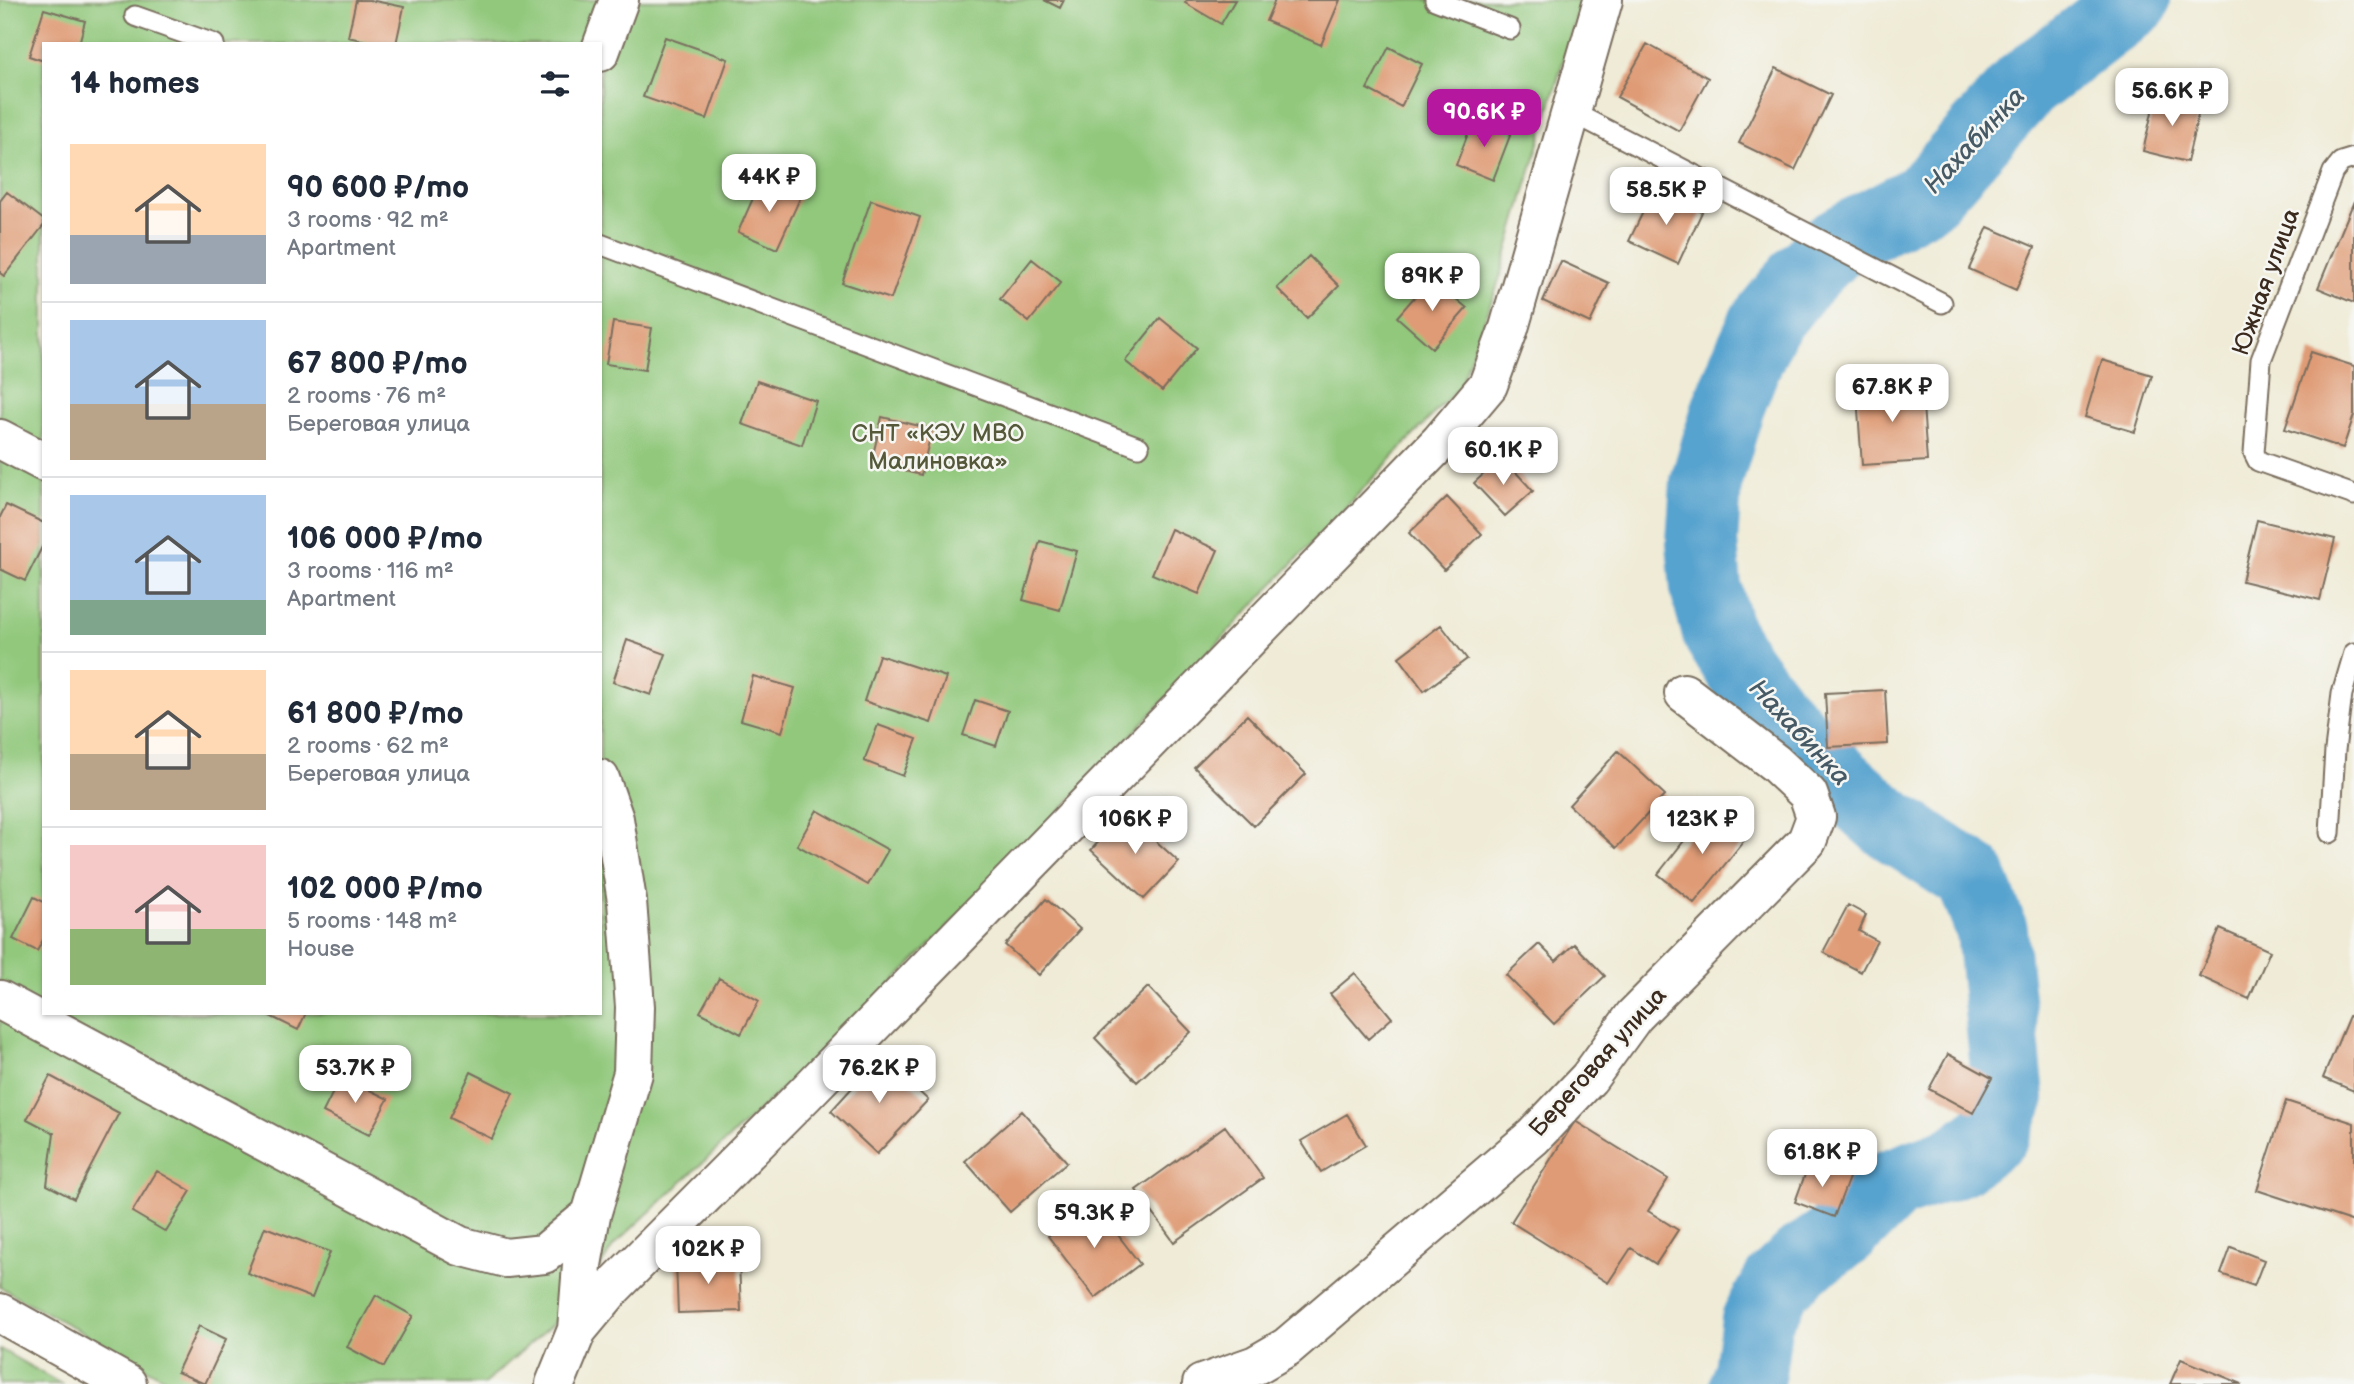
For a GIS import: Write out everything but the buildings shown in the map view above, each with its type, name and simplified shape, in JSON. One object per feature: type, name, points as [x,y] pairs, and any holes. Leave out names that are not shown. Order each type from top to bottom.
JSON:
[{"type":"street","points":[[602,47],[620,0]]},
{"type":"street","points":[[555,1384],[577,1330],[612,1288],[805,1094],[1440,442],[1488,385],[1509,328],[1603,0]]},
{"type":"street","points":[[0,439],[42,461]]},
{"type":"street","name":"Береговая улица","points":[[1202,1384],[1256,1365],[1287,1347],[1533,1137],[1589,1078],[1634,1016],[1807,841],[1816,817],[1808,794],[1775,763],[1684,693]]},
{"type":"street","points":[[577,1330],[582,1265],[591,1215],[633,1073],[635,1007],[626,901],[614,819],[602,785]]},
{"type":"street","points":[[0,1000],[460,1246],[506,1258],[544,1254],[591,1215]]},
{"type":"street","points":[[0,1313],[127,1384]]},
{"type":"lane","points":[[1435,0],[1510,29]]},
{"type":"lane","points":[[135,16],[208,42]]},
{"type":"lane","points":[[1572,111],[1942,303]]},
{"type":"lane","name":"Южная улица","points":[[2354,158],[2341,162],[2333,172],[2261,360],[2254,453],[2258,461],[2354,495]]},
{"type":"lane","points":[[602,245],[1139,447]]},
{"type":"lane","points":[[2330,833],[2335,750],[2342,694],[2354,653]]},
{"type":"green space","name":"СНТ «КЭУ МВО Малиновка»","points":[[0,0],[1581,0],[1497,287],[1459,387],[990,885],[852,1024],[614,1245],[580,1300],[484,1384],[175,1384],[0,1287]]},
{"type":"green space","points":[[0,1349],[61,1384],[0,1384]]},
{"type":"waterway","name":"Нахабинка","points":[[1745,1384],[1750,1372],[1757,1320],[1778,1283],[1803,1260],[1845,1232],[1893,1184],[1957,1161],[1994,1133],[2009,1098],[1992,931],[1971,877],[1885,821],[1828,770],[1775,714],[1739,667],[1718,633],[1706,588],[1702,542],[1706,483],[1728,408],[1744,367],[1764,324],[1800,280],[1834,245],[1925,197],[2025,85],[2135,0]]}]
